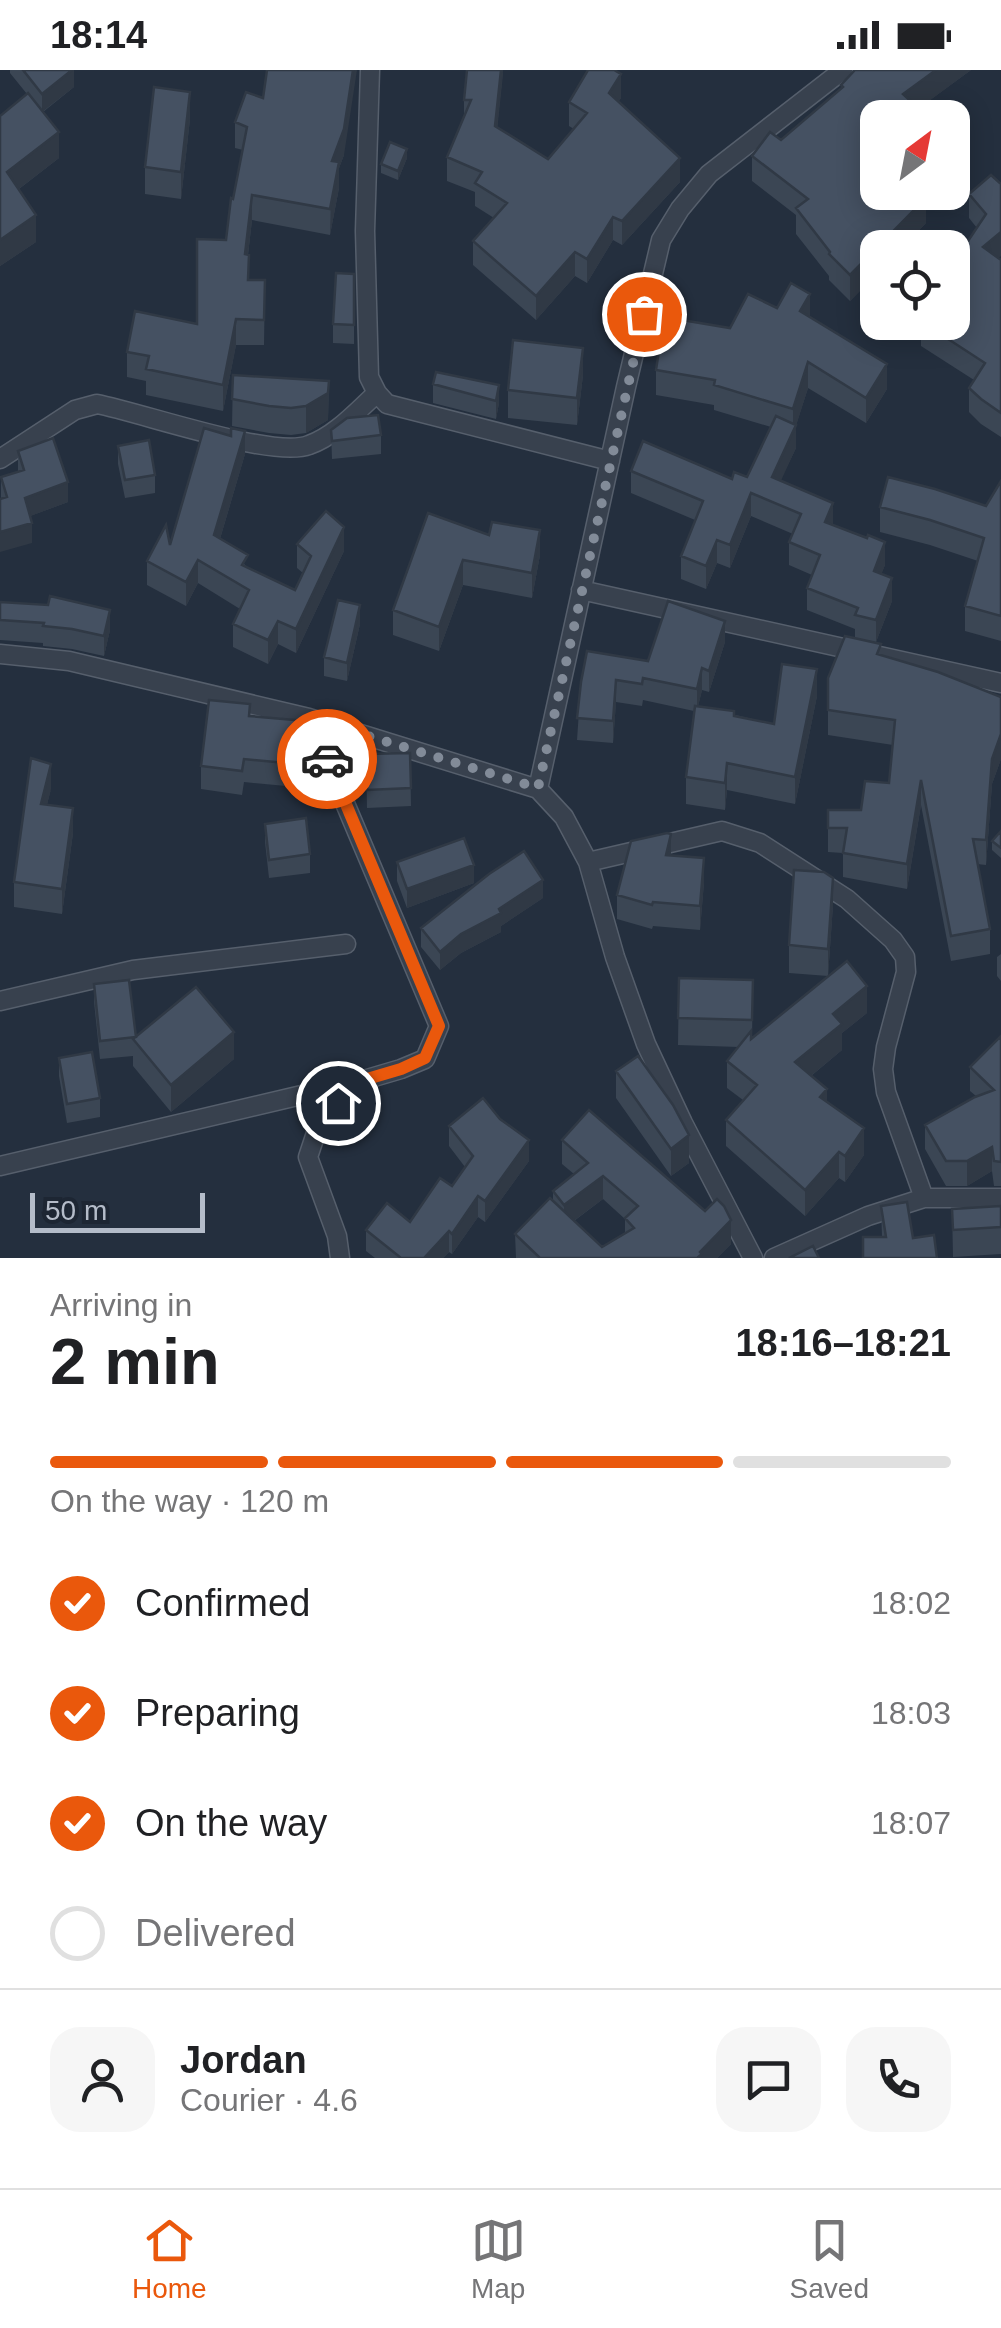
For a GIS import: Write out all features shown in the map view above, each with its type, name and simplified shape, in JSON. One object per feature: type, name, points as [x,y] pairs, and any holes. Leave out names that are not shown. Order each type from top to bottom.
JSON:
[{"type":"street","points":[[370,70],[366,231],[369,377],[377,393],[387,404],[610,461]]},
{"type":"street","points":[[538,788],[661,240],[709,174],[844,70]]},
{"type":"street","points":[[0,459],[75,410],[97,404],[292,450],[312,445],[377,393]]},
{"type":"street","points":[[581,590],[1001,683]]},
{"type":"street","points":[[0,654],[69,661],[309,718],[538,788],[564,817],[588,862],[615,957],[646,1044],[753,1258]]},
{"type":"street","points":[[0,1166],[357,1082],[425,1058],[439,1026],[309,718]]},
{"type":"street","points":[[588,862],[722,831],[760,842],[847,899],[893,940],[905,957],[906,972],[883,1069],[886,1092],[924,1198]]},
{"type":"street","points":[[0,1002],[133,970],[346,944]]},
{"type":"street","points":[[340,1258],[337,1236],[308,1156],[319,1124],[357,1082]]},
{"type":"street","points":[[774,1258],[868,1216],[924,1198],[1001,1198]]},
{"type":"building","points":[[23,70],[72,70],[42,94]]},
{"type":"building","points":[[267,70],[353,70],[344,129],[332,161],[339,162],[330,209],[252,195],[245,254],[249,255],[248,280],[265,280],[264,320],[236,319],[223,385],[146,369],[149,356],[127,352],[135,311],[197,324],[197,239],[226,240],[247,127],[235,122],[246,92],[263,98]]},
{"type":"building","points":[[467,70],[501,70],[495,126],[548,159],[587,113],[569,102],[588,70],[614,70],[621,74],[609,93],[680,158],[622,221],[613,217],[587,259],[575,252],[536,296],[473,241],[507,203],[475,183],[482,172],[447,157],[471,100],[464,100]]},
{"type":"building","points":[[855,70],[936,70],[903,94],[910,100],[860,100],[860,210],[914,210],[894,230],[860,230],[860,265],[850,275],[829,254],[796,208],[808,199],[752,156],[770,132],[781,140]]},
{"type":"building","points":[[154,87],[190,92],[181,172],[145,167]]},
{"type":"building","points":[[28,93],[59,132],[7,172],[36,215],[0,240],[0,116]]},
{"type":"building","points":[[390,142],[407,149],[398,171],[381,164]]},
{"type":"building","points":[[991,175],[1001,184],[1001,232],[983,247],[1001,260],[1001,413],[969,388],[985,363],[950,340],[970,340],[970,238],[986,214],[970,193]]},
{"type":"building","points":[[336,273],[354,274],[354,325],[333,324]]},
{"type":"building","points":[[791,283],[810,294],[800,311],[887,364],[866,398],[808,362],[793,409],[714,385],[715,380],[656,370],[664,317],[730,328],[748,294],[777,308]]},
{"type":"building","points":[[513,340],[583,348],[577,398],[508,390]]},
{"type":"building","points":[[436,372],[499,385],[496,401],[433,384]]},
{"type":"building","points":[[233,375],[329,381],[328,393],[306,406],[291,408],[232,399]]},
{"type":"building","points":[[378,415],[381,435],[332,441],[331,430],[347,418]]},
{"type":"building","points":[[776,416],[796,425],[772,477],[833,503],[825,522],[885,542],[874,571],[892,578],[876,620],[855,615],[858,608],[807,588],[820,555],[789,542],[801,514],[751,493],[730,545],[717,540],[706,566],[681,556],[703,501],[631,471],[643,441],[732,479],[734,472],[747,477]]},
{"type":"building","points":[[204,428],[231,436],[231,428],[245,431],[214,535],[248,555],[242,565],[295,590],[311,556],[297,544],[326,511],[344,527],[296,629],[278,621],[268,640],[233,624],[249,590],[198,560],[186,582],[147,561],[166,525],[170,545]]},
{"type":"building","points":[[53,438],[68,482],[25,498],[32,523],[0,532],[0,499],[7,497],[1,477],[24,470],[18,451]]},
{"type":"building","points":[[149,440],[155,475],[125,480],[118,446]]},
{"type":"building","points":[[888,477],[986,506],[1001,481],[1001,616],[965,606],[984,538],[880,507]]},
{"type":"building","points":[[428,513],[489,535],[492,522],[540,530],[532,573],[463,560],[439,627],[393,610]]},
{"type":"building","points":[[50,596],[110,610],[104,636],[43,626],[44,623],[0,620],[0,602],[48,605]]},
{"type":"building","points":[[338,600],[360,605],[347,663],[324,657]]},
{"type":"building","points":[[668,601],[725,621],[709,671],[702,668],[697,689],[643,678],[642,684],[616,680],[613,721],[577,718],[587,651],[648,661]]},
{"type":"building","points":[[845,636],[881,644],[877,654],[1001,697],[1001,734],[992,759],[986,840],[973,839],[990,929],[951,936],[921,780],[907,864],[843,853],[847,828],[828,828],[828,810],[861,810],[865,781],[889,783],[895,720],[828,710],[828,678]]},
{"type":"building","points":[[782,664],[817,669],[795,777],[727,763],[725,783],[686,777],[695,706],[734,711],[734,716],[774,724]]},
{"type":"building","points":[[209,700],[250,704],[249,716],[306,721],[310,729],[307,765],[244,759],[242,771],[201,766]]},
{"type":"building","points":[[410,753],[411,788],[367,790],[366,754]]},
{"type":"building","points":[[31,758],[51,764],[41,804],[73,808],[62,889],[14,882]]},
{"type":"building","points":[[306,818],[310,854],[269,860],[265,824]]},
{"type":"building","points":[[1001,831],[1001,848],[992,841]]},
{"type":"building","points":[[671,834],[666,855],[704,858],[700,906],[653,902],[652,905],[617,895],[631,841]]},
{"type":"building","points":[[464,838],[474,865],[407,889],[397,862]]},
{"type":"building","points":[[524,851],[543,880],[440,952],[421,928]]},
{"type":"building","points":[[794,870],[824,872],[833,878],[828,949],[789,945]]},
{"type":"building","points":[[847,961],[867,986],[833,1014],[842,1024],[795,1062],[827,1089],[820,1097],[864,1128],[845,1156],[839,1152],[805,1190],[726,1120],[757,1085],[727,1061],[751,1031],[751,1039]]},
{"type":"building","points":[[679,978],[753,980],[752,1020],[678,1018]]},
{"type":"building","points":[[129,980],[136,1037],[100,1041],[94,984]]},
{"type":"building","points":[[196,987],[234,1032],[171,1085],[133,1039]]},
{"type":"building","points":[[1001,1036],[1001,1162],[994,1161],[992,1147],[967,1161],[946,1161],[925,1125],[994,1090],[970,1067]]},
{"type":"building","points":[[92,1052],[100,1098],[67,1104],[59,1058]]},
{"type":"building","points":[[638,1056],[689,1135],[671,1149],[616,1071]]},
{"type":"building","points":[[483,1098],[500,1119],[529,1140],[485,1201],[478,1196],[452,1234],[449,1231],[424,1258],[401,1258],[366,1230],[387,1203],[410,1222],[440,1178],[452,1186],[473,1156],[449,1126]]},
{"type":"building","points":[[589,1110],[705,1211],[717,1199],[724,1206],[731,1220],[697,1258],[540,1258],[515,1234],[550,1198],[602,1247],[634,1228],[625,1218],[638,1206],[603,1176],[564,1205],[553,1191],[588,1163],[562,1140]]},
{"type":"building","points":[[907,1202],[913,1238],[934,1235],[937,1258],[863,1258],[863,1237],[886,1237],[881,1206]]},
{"type":"building","points":[[1001,1206],[1001,1227],[953,1230],[952,1209]]},
{"type":"building","points":[[813,1246],[819,1258],[789,1258]]},
{"type":"way so far","points":[[327,759],[309,718],[538,788],[644,314]]},
{"type":"route","points":[[327,759],[439,1026],[425,1058],[357,1082],[338,1103]]}]
